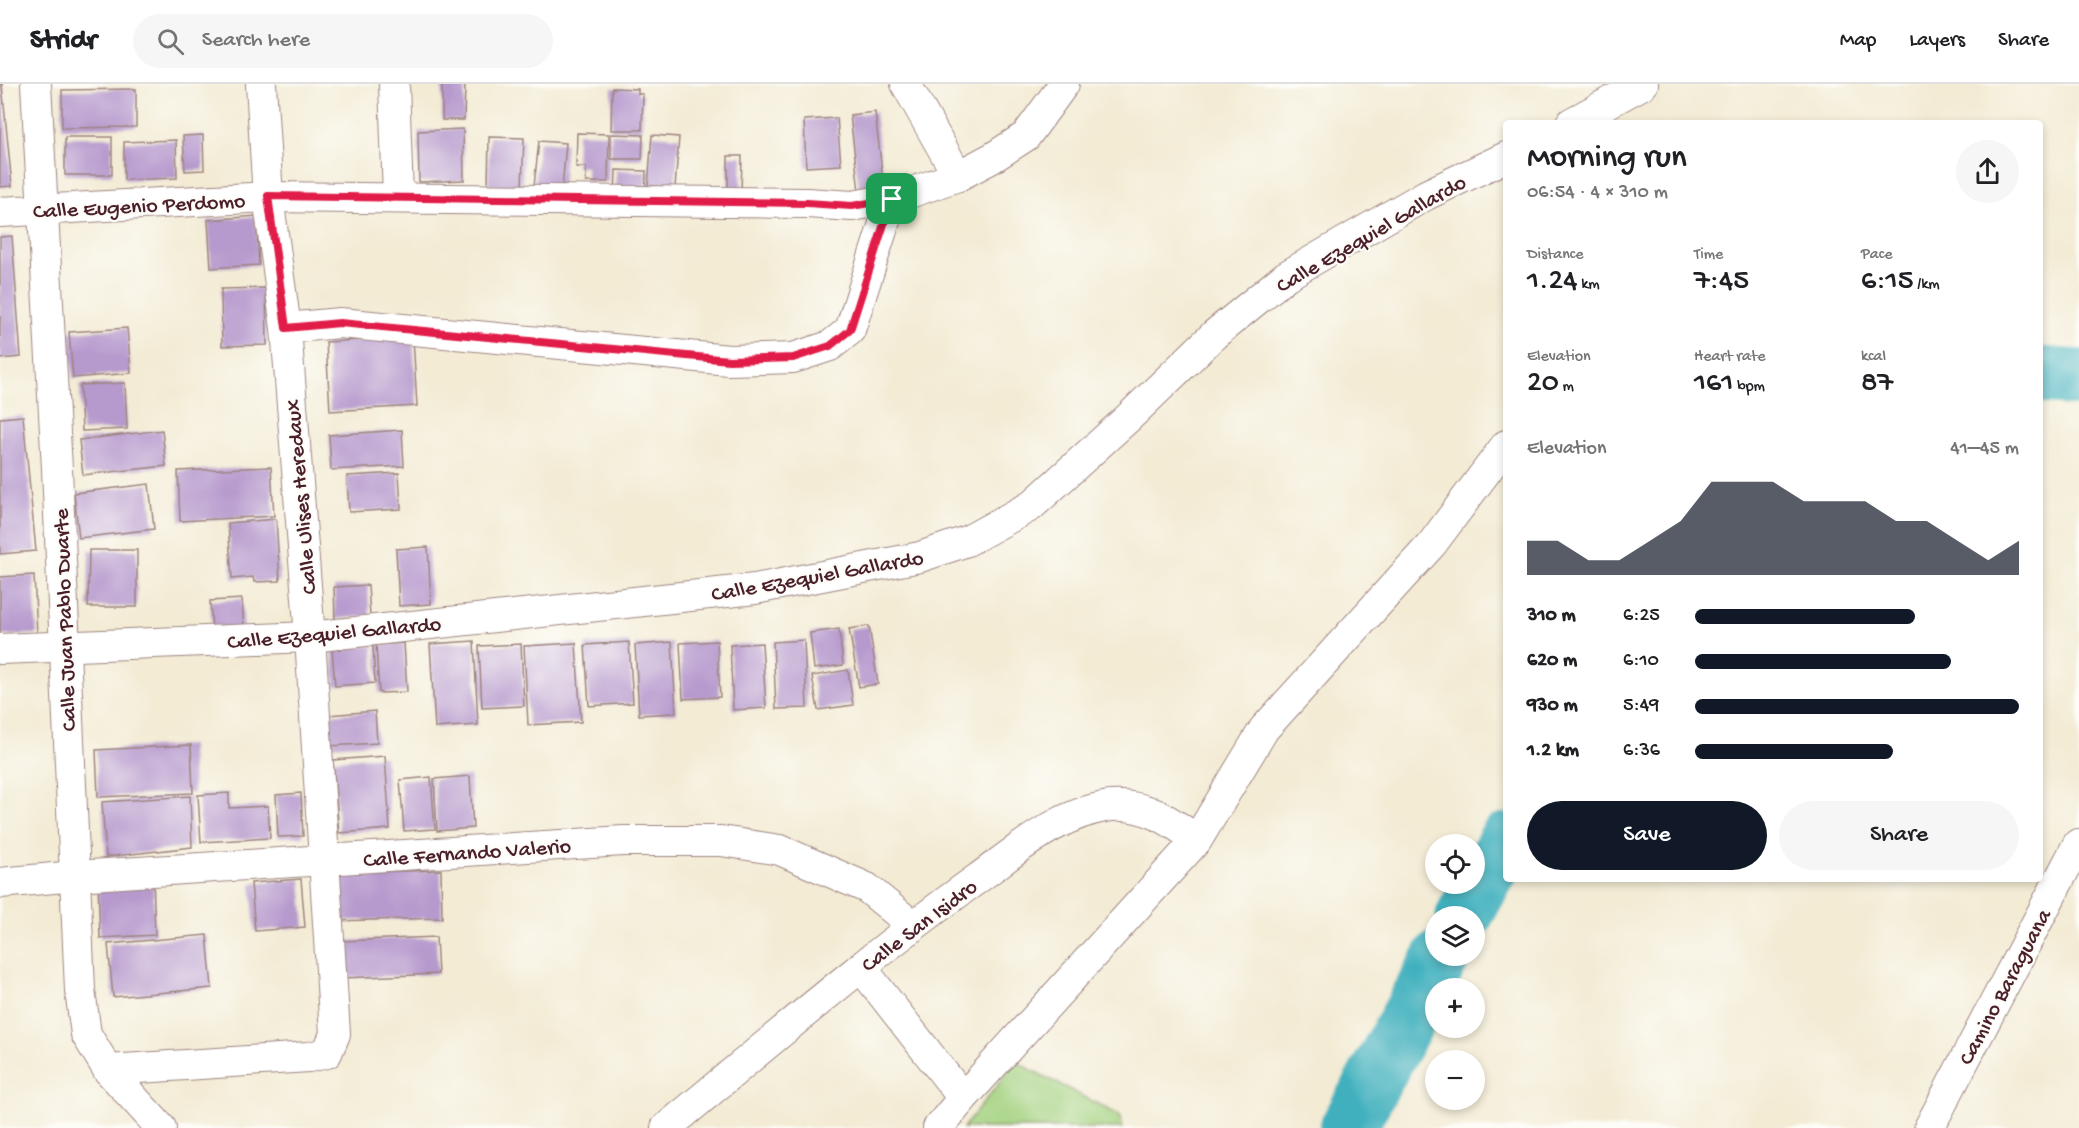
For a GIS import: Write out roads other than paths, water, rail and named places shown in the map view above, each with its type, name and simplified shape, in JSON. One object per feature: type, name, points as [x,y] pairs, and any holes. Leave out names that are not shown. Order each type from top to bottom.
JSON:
[{"type":"street","name":"Calle Juan Pablo Duarte","points":[[36,84],[80,990],[86,1034],[108,1070],[161,1128]]},
{"type":"street","name":"Calle Ulises Heredaux","points":[[108,1070],[309,1057],[327,1053],[335,1034],[310,637],[286,328],[268,196],[261,84]]},
{"type":"street","points":[[394,84],[398,197]]},
{"type":"street","points":[[906,84],[958,176]]},
{"type":"street","name":"Calle Eugenio Perdomo","points":[[0,212],[268,196],[807,203],[852,206],[892,199],[958,176],[992,158],[1026,136],[1065,84]]},
{"type":"street","points":[[1577,120],[1643,84]]},
{"type":"street","name":"Calle Ezequiel Gallardo","points":[[0,649],[310,637],[755,589],[920,557],[967,541],[1031,506],[1127,419],[1215,334],[1287,276],[1426,195],[1503,159]]},
{"type":"street","points":[[286,328],[340,323],[729,360],[793,358],[830,346],[850,330],[892,199]]},
{"type":"street","points":[[938,1128],[1197,840],[1264,729],[1432,544],[1503,449]]},
{"type":"street","name":"Calle San Isidro","points":[[666,1128],[912,925],[1047,830],[1076,816],[1108,807],[1127,805],[1151,811],[1169,820],[1197,840]]},
{"type":"street","name":"Calle Fernando Valerio","points":[[0,883],[75,876],[624,841],[721,841],[780,850],[867,888],[912,925]]},
{"type":"street","name":"Camino Baraguana","points":[[1929,1128],[2078,844]]},
{"type":"street","points":[[861,967],[963,1098]]},
{"type":"waterway","points":[[2043,375],[2079,378]]},
{"type":"waterway","points":[[1470,906],[1503,846]]},
{"type":"waterway","points":[[1348,1128],[1437,966]]}]
